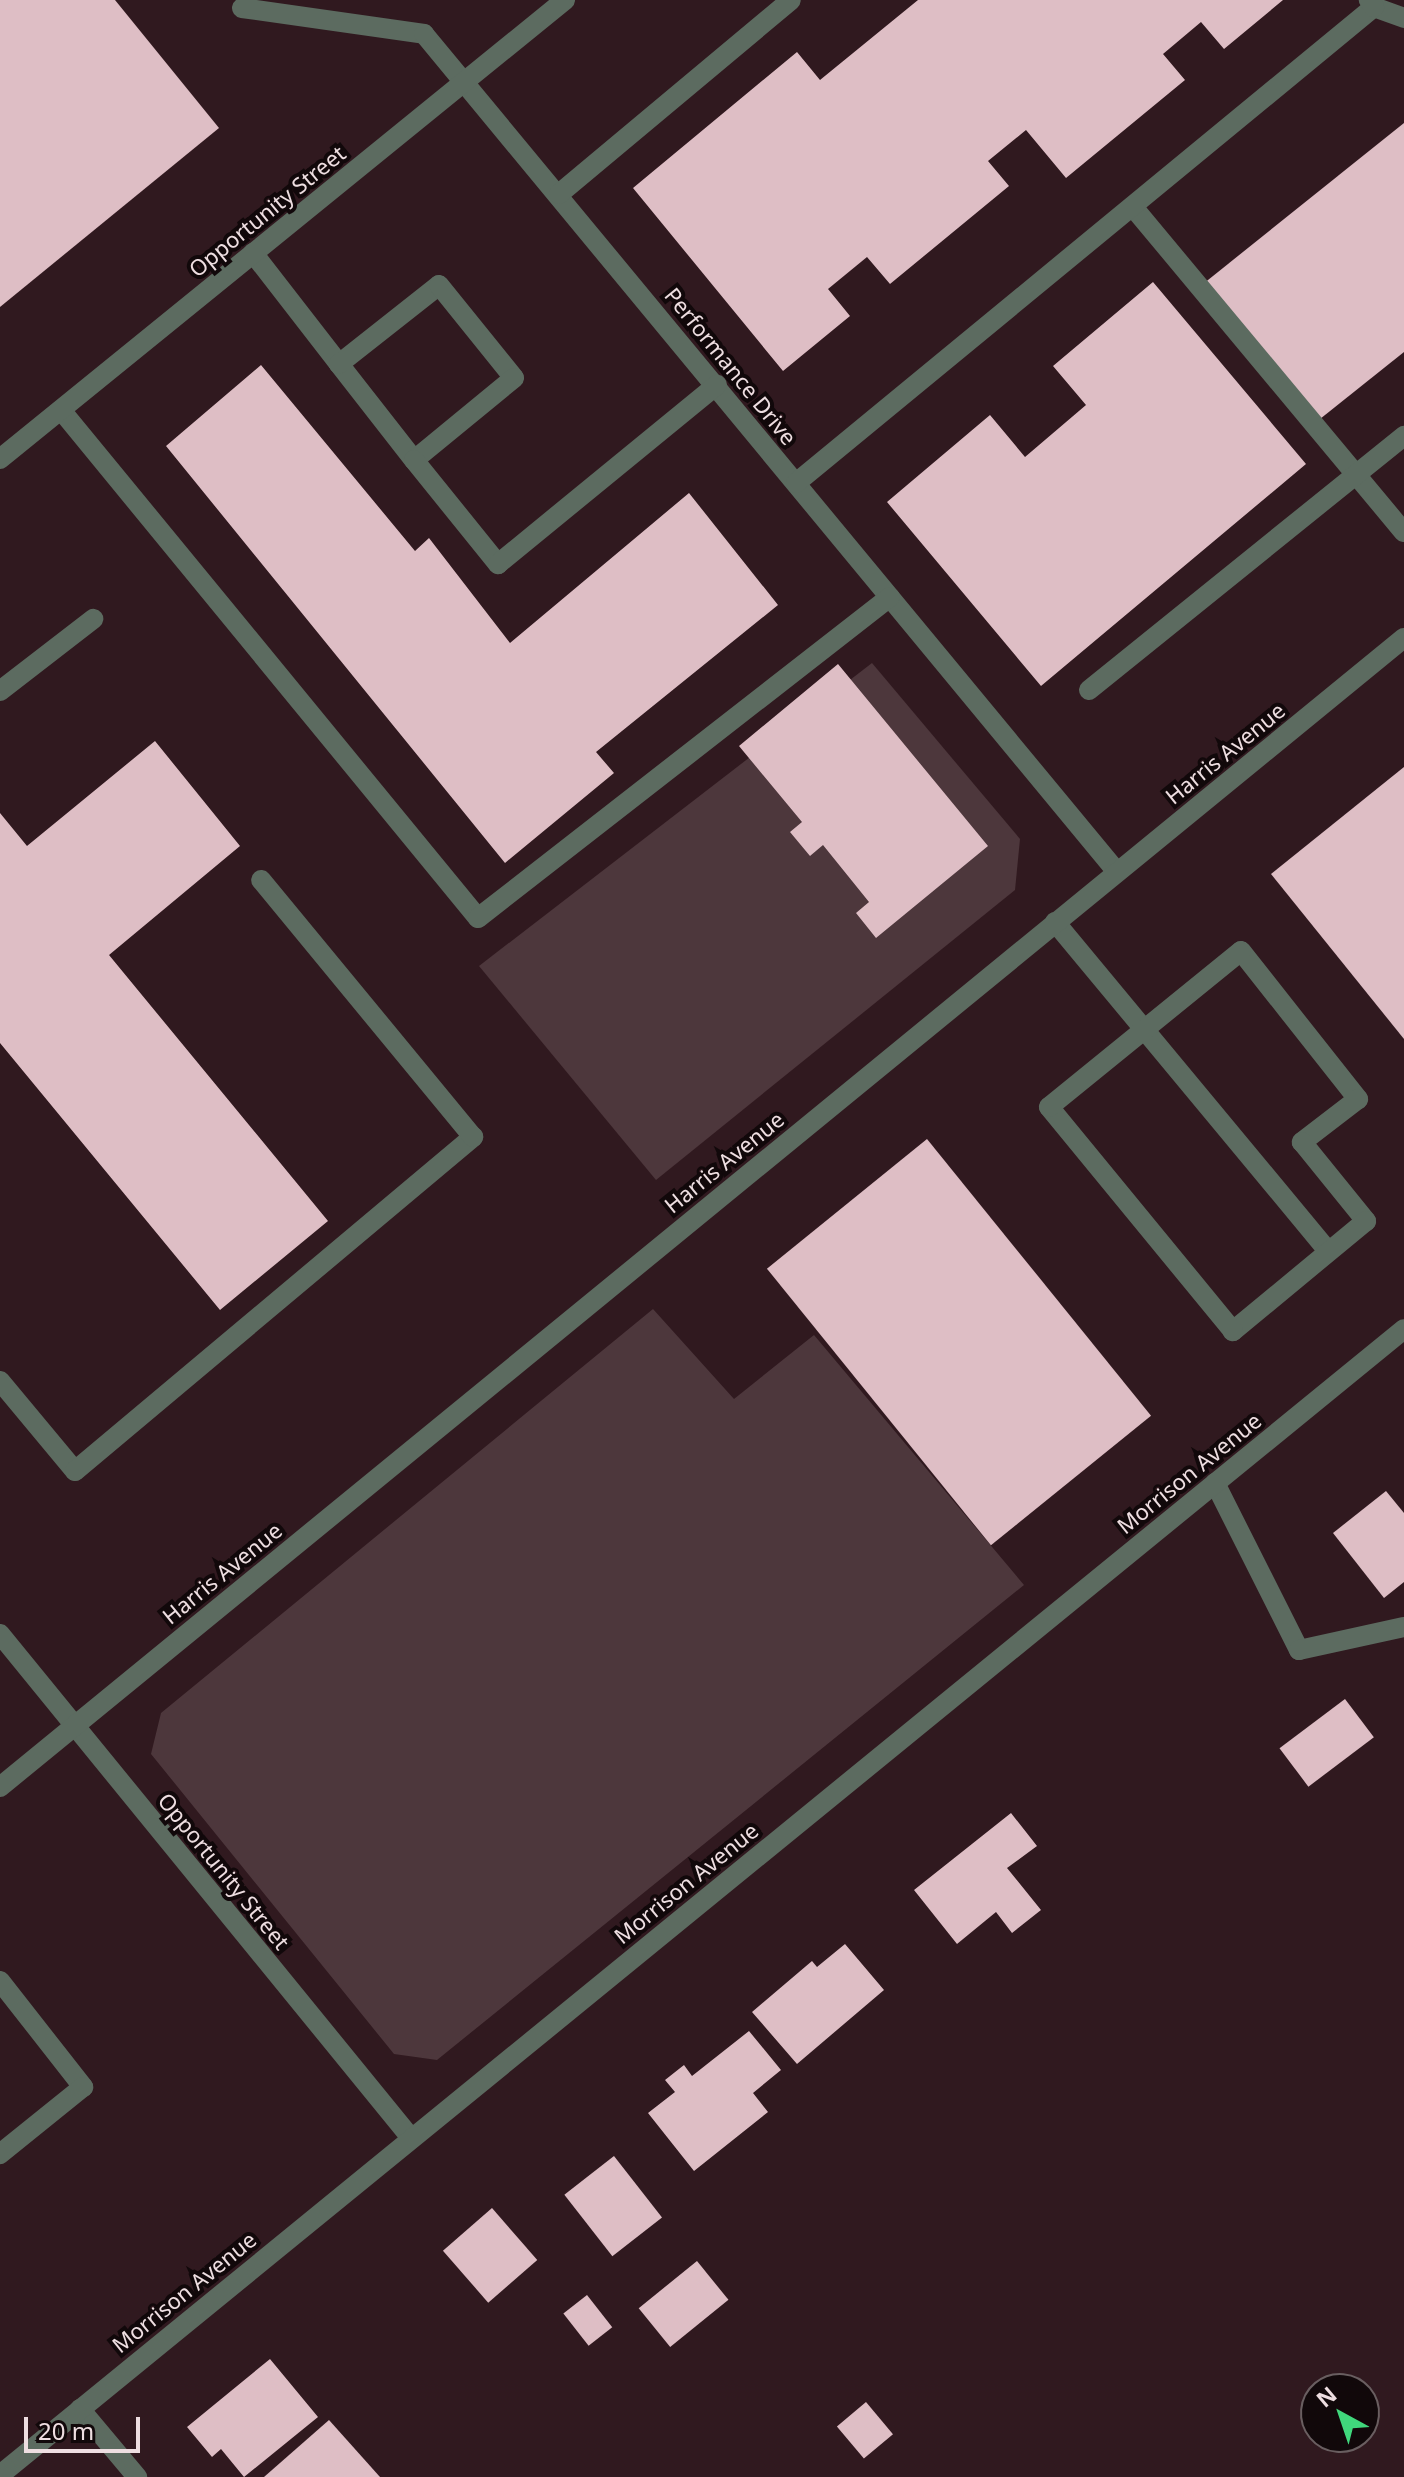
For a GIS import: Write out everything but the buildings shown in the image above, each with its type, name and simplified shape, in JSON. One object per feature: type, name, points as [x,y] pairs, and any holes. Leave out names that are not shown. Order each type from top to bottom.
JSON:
[{"type":"street","name":"Opportunity Street","points":[[0,459],[564,0]]},
{"type":"street","points":[[559,194],[791,0]]},
{"type":"street","points":[[796,483],[1133,207],[1372,3],[1404,18]]},
{"type":"street","name":"Performance Drive","points":[[242,8],[424,34],[466,80],[1117,872]]},
{"type":"street","points":[[1133,207],[1404,532]]},
{"type":"street","points":[[253,253],[498,564],[717,385]]},
{"type":"street","points":[[339,364],[439,285],[514,378],[414,460]]},
{"type":"street","points":[[61,410],[478,918],[890,597]]},
{"type":"street","points":[[1089,690],[1404,436]]},
{"type":"street","points":[[0,691],[93,619]]},
{"type":"street","name":"Harris Avenue","points":[[0,1787],[1404,638]]},
{"type":"street","points":[[0,1381],[75,1471],[473,1137],[261,880]]},
{"type":"street","points":[[1055,922],[1327,1250]]},
{"type":"street","points":[[1241,951],[1358,1099],[1302,1142],[1366,1221],[1327,1250],[1233,1331],[1049,1107],[1144,1029],[1241,951]]},
{"type":"street","name":"Morrison Avenue","points":[[0,2475],[1404,1329]]},
{"type":"street","points":[[1215,1483],[1299,1650],[1404,1627]]},
{"type":"street","name":"Opportunity Street","points":[[0,1634],[411,2138]]},
{"type":"street","points":[[0,1981],[83,2087],[0,2154]]},
{"type":"street","points":[[80,2409],[137,2477]]},
{"type":"shaded area","points":[[872,663],[1020,839],[1015,890],[656,1180],[479,966]]},
{"type":"shaded area","points":[[653,1309],[734,1399],[814,1335],[1024,1585],[437,2060],[394,2054],[151,1754],[161,1713]]}]
